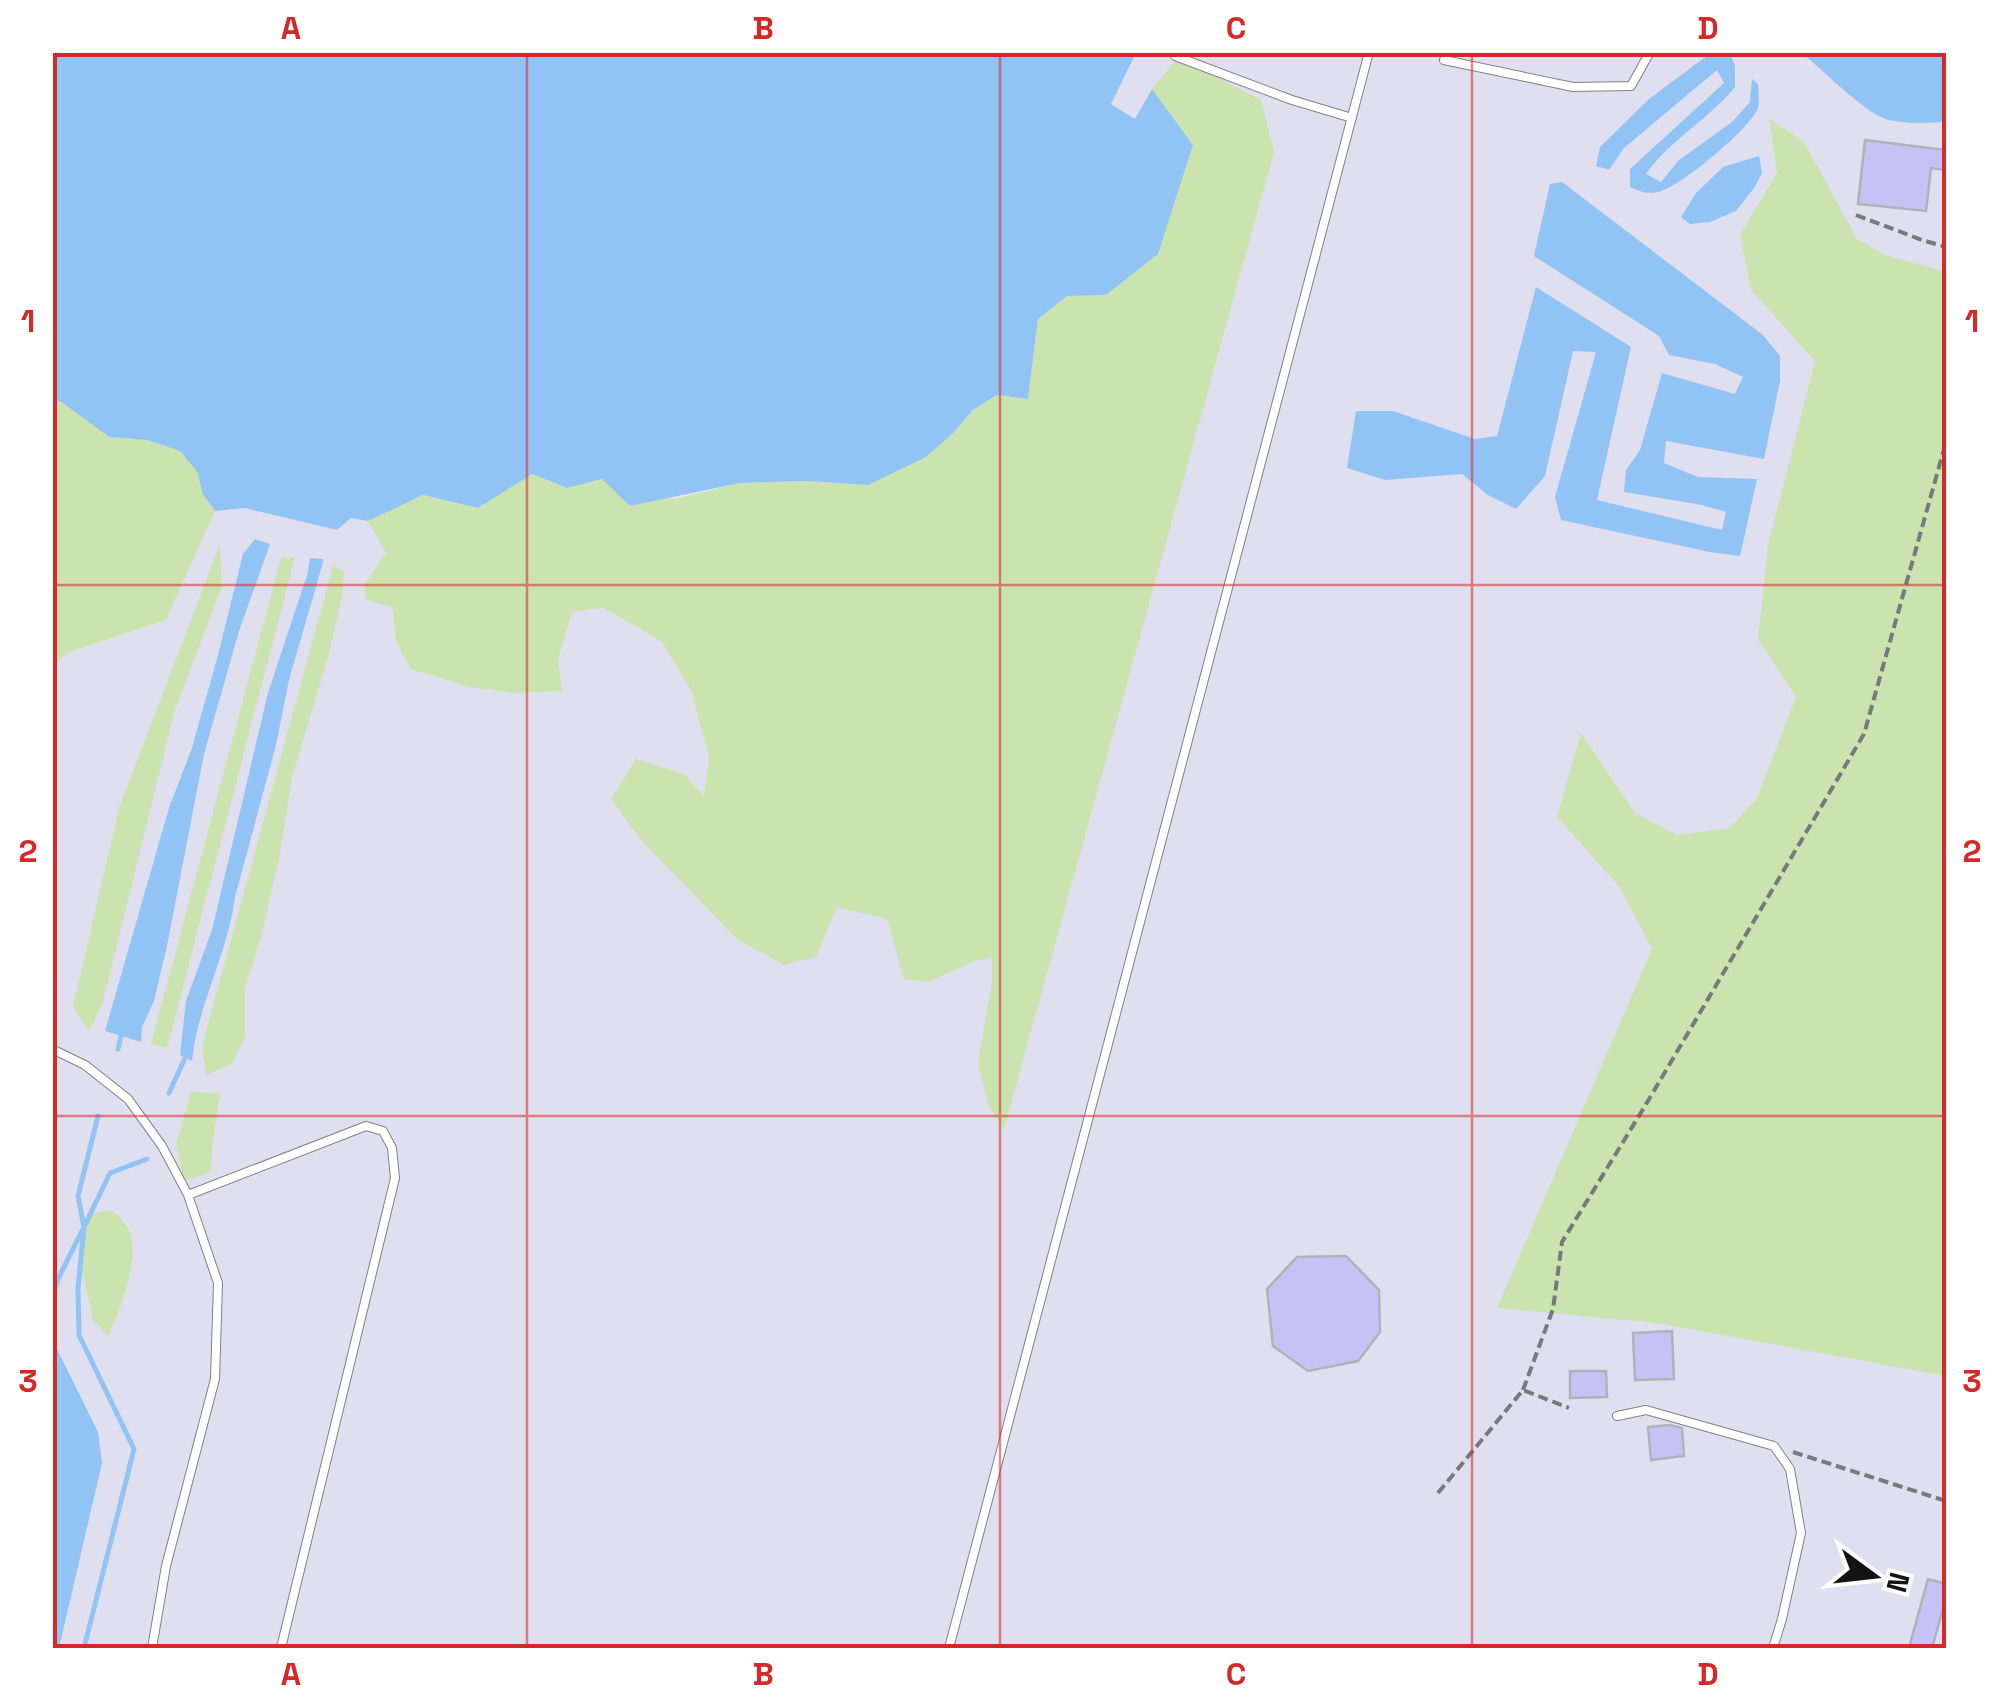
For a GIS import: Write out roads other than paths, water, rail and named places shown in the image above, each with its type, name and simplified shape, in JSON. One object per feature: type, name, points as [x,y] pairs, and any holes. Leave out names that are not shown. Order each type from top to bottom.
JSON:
[{"type":"lane","points":[[950,1648],[1369,52]]},
{"type":"lane","points":[[1444,60],[1573,86],[1631,86],[1650,52]]},
{"type":"lane","points":[[1176,56],[1352,118]]},
{"type":"lane","points":[[52,1050],[85,1065],[128,1100],[162,1146],[188,1194],[218,1283],[215,1380],[166,1566],[152,1648]]},
{"type":"lane","points":[[188,1194],[366,1126],[383,1132],[392,1148],[395,1178],[281,1648]]},
{"type":"lane","points":[[1616,1416],[1646,1410],[1774,1446],[1790,1469],[1801,1534],[1773,1648]]},
{"type":"water","points":[[53,52],[1136,53],[1111,104],[1135,119],[1152,89],[1193,145],[1158,254],[1106,295],[1067,296],[1038,319],[1028,399],[997,395],[973,410],[926,457],[868,485],[807,481],[740,483],[630,506],[602,479],[567,488],[532,474],[478,508],[423,495],[368,521],[351,518],[337,530],[245,508],[215,511],[202,493],[198,473],[180,451],[147,440],[109,437],[60,401],[53,403]]},
{"type":"water","points":[[1717,52],[1730,53],[1735,66],[1735,87],[1646,174],[1661,182],[1679,160],[1732,122],[1750,102],[1752,79],[1758,84],[1758,108],[1729,142],[1671,187],[1649,193],[1630,187],[1630,169],[1724,83],[1717,70],[1624,148],[1609,170],[1596,166],[1600,147],[1649,99]]},
{"type":"water","points":[[1802,53],[1946,53],[1946,121],[1914,123],[1883,118]]},
{"type":"water","points":[[1759,156],[1762,173],[1736,211],[1710,222],[1690,224],[1681,217],[1696,193],[1723,167]]},
{"type":"water","points":[[1562,182],[1763,335],[1780,356],[1780,381],[1764,459],[1666,441],[1664,463],[1698,477],[1757,479],[1740,556],[1561,520],[1555,497],[1596,352],[1573,351],[1545,476],[1516,509],[1488,495],[1462,474],[1385,480],[1347,468],[1356,411],[1393,411],[1475,439],[1497,436],[1536,287],[1631,347],[1597,500],[1722,530],[1726,512],[1624,492],[1626,470],[1640,450],[1662,373],[1735,394],[1743,377],[1715,364],[1669,355],[1659,336],[1534,256],[1550,184]]},
{"type":"water","points":[[255,539],[270,544],[239,631],[204,754],[167,946],[141,1042],[105,1031],[169,808],[192,748],[243,554]]},
{"type":"water","points":[[310,558],[324,559],[289,680],[276,745],[192,1061],[180,1055],[186,1001],[212,930],[268,693]]},
{"type":"water","points":[[53,1345],[98,1432],[102,1463],[59,1648],[52,1648]]},
{"type":"waterway","points":[[118,1049],[121,1036]]},
{"type":"waterway","points":[[169,1093],[185,1058]]},
{"type":"waterway","points":[[52,1297],[84,1227],[78,1196],[98,1116]]},
{"type":"waterway","points":[[84,1648],[134,1449],[79,1335],[78,1289],[84,1227],[110,1173],[147,1159]]}]
